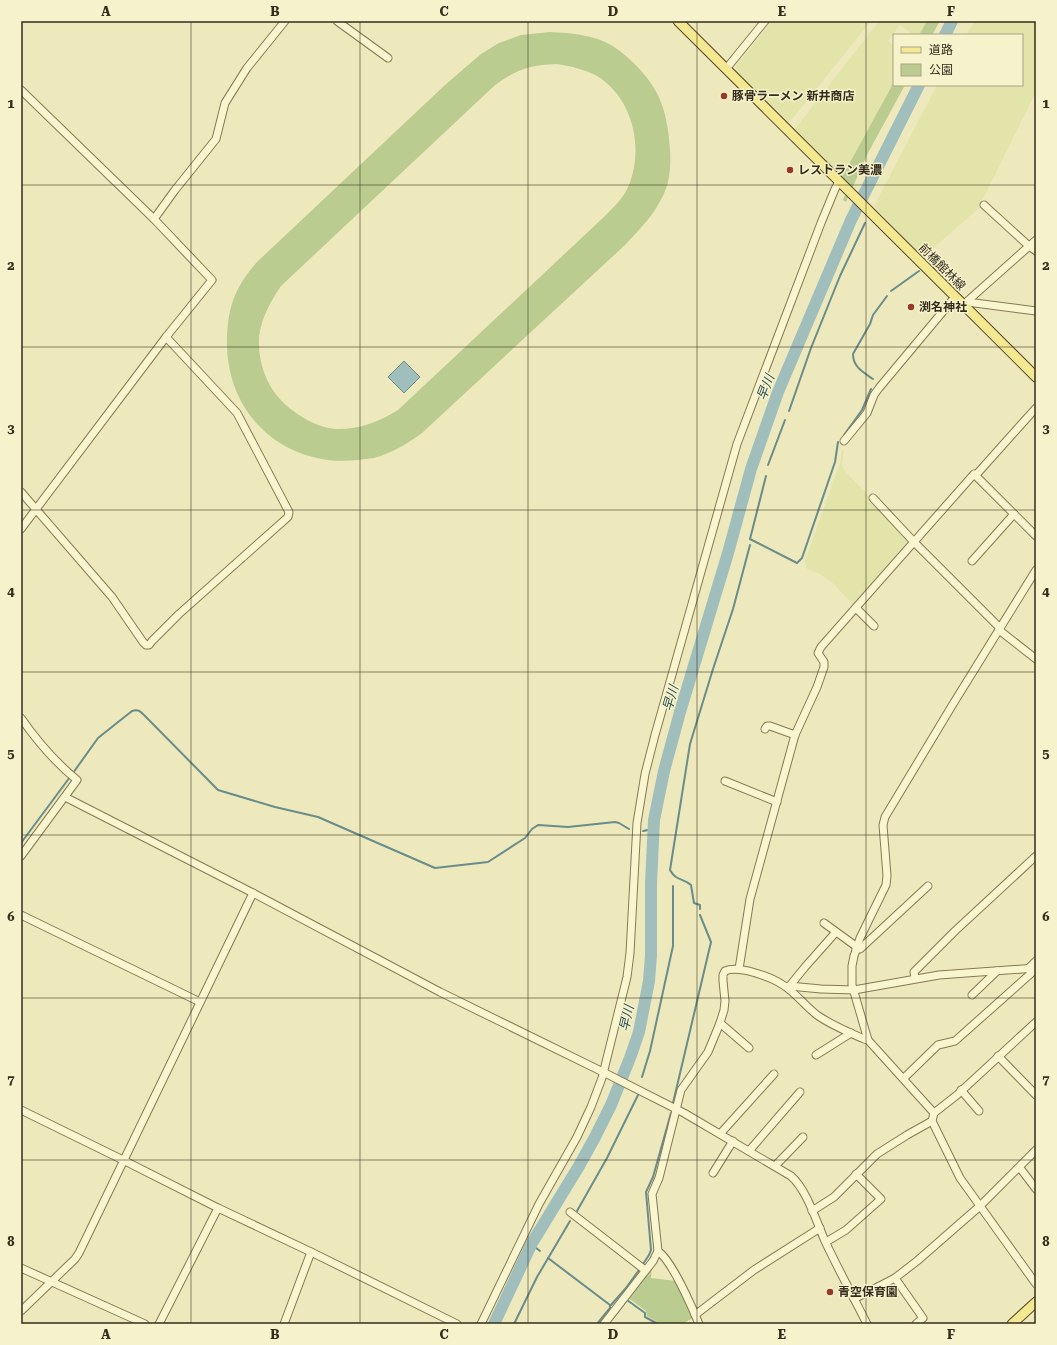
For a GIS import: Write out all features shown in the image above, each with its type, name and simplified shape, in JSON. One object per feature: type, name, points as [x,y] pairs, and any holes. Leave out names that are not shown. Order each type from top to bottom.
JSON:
[{"type":"main road","points":[[678,21],[842,185]]},
{"type":"main road","name":"前橋館林線","points":[[842,185],[955,296],[965,303],[1036,376]]},
{"type":"main road","points":[[1018,1322],[1036,1302]]},
{"type":"street","points":[[154,219],[216,139],[225,103],[247,68],[286,21]]},
{"type":"street","points":[[337,21],[388,58]]},
{"type":"street","points":[[726,69],[765,21]]},
{"type":"street","points":[[21,90],[154,219],[212,280],[166,337],[21,529]]},
{"type":"street","points":[[481,1324],[539,1204],[586,1119],[605,1073],[627,977],[637,823],[645,774],[655,735],[736,444],[835,187],[842,185]]},
{"type":"street","points":[[984,205],[1036,251]]},
{"type":"street","points":[[965,303],[1036,240]]},
{"type":"street","points":[[844,441],[867,413],[874,395],[879,388],[955,296]]},
{"type":"street","points":[[965,303],[1036,312]]},
{"type":"street","points":[[21,492],[112,597],[146,645],[148,645],[179,614],[288,517],[289,512],[237,413],[166,337]]},
{"type":"street","points":[[739,969],[750,899],[795,735],[817,687],[824,667],[824,662],[818,653],[974,474],[976,475],[1036,408]]},
{"type":"street","points":[[976,475],[1036,536]]},
{"type":"street","points":[[873,498],[1000,629],[1036,659]]},
{"type":"street","points":[[972,561],[1014,514]]},
{"type":"street","points":[[868,1040],[852,985],[852,966],[857,948],[886,885],[887,876],[883,824],[885,817],[951,706],[1036,570]]},
{"type":"street","points":[[856,608],[874,626]]},
{"type":"street","points":[[21,718],[46,750],[77,780],[21,856]]},
{"type":"street","points":[[765,729],[767,726],[770,726],[795,735]]},
{"type":"street","points":[[725,781],[777,802]]},
{"type":"street","points":[[65,797],[253,893],[440,992],[677,1110],[733,1141],[791,1176],[798,1182],[867,1324]]},
{"type":"street","points":[[915,978],[914,972],[955,931],[1036,856]]},
{"type":"street","points":[[824,923],[860,949],[928,886]]},
{"type":"street","points":[[21,1311],[75,1259],[79,1253],[253,893]]},
{"type":"street","points":[[21,915],[200,1002]]},
{"type":"street","points":[[789,987],[836,932]]},
{"type":"street","points":[[1028,969],[1036,961]]},
{"type":"street","points":[[604,1324],[658,1251],[652,1194],[659,1178],[681,1090],[708,1052],[720,1023],[725,1001],[723,975],[725,971],[739,969],[783,984],[789,987],[818,1015],[851,1033],[868,1040],[904,1078],[934,1113]]},
{"type":"street","points":[[789,987],[821,990],[854,990],[915,978],[967,972],[1036,969]]},
{"type":"street","points":[[904,1078],[938,1045],[955,1041],[1036,969]]},
{"type":"street","points":[[972,995],[997,971]]},
{"type":"street","points":[[1036,1022],[934,1113],[932,1121],[960,1178],[1036,1284]]},
{"type":"street","points":[[720,1023],[748,1048]]},
{"type":"street","points":[[816,1055],[851,1033]]},
{"type":"street","points":[[998,1056],[1036,1095]]},
{"type":"street","points":[[720,1134],[774,1074]]},
{"type":"street","points":[[961,1090],[979,1111]]},
{"type":"street","points":[[749,1151],[800,1092]]},
{"type":"street","points":[[21,1110],[457,1324]]},
{"type":"street","points":[[812,1211],[834,1197],[877,1154],[932,1121]]},
{"type":"street","points":[[775,1166],[803,1136]]},
{"type":"street","points":[[713,1173],[733,1141]]},
{"type":"street","points":[[854,1299],[895,1278],[980,1206],[1020,1168],[1036,1150]]},
{"type":"street","points":[[1020,1168],[1036,1189]]},
{"type":"street","points":[[826,1242],[846,1230],[881,1199],[856,1174]]},
{"type":"street","points":[[159,1324],[218,1208]]},
{"type":"street","points":[[570,1212],[645,1270]]},
{"type":"street","points":[[695,1315],[754,1270],[820,1228]]},
{"type":"street","points":[[658,1251],[663,1255],[682,1286],[699,1324]]},
{"type":"street","points":[[284,1324],[311,1252]]},
{"type":"street","points":[[21,1268],[145,1324]]},
{"type":"street","points":[[895,1278],[923,1318],[916,1324]]},
{"type":"green space","points":[[772,21],[871,21],[789,123],[736,71],[736,66]]},
{"type":"green space","points":[[879,21],[927,21],[920,34],[912,34],[900,25],[888,41],[893,45],[893,84],[842,177],[795,129]]},
{"type":"green space","points":[[927,21],[940,21],[933,34],[920,34]]},
{"type":"green space","points":[[975,21],[1036,21],[1036,92],[978,209],[922,258],[874,206],[936,86],[1023,86],[1023,34],[967,34]]},
{"type":"green space","points":[[550,32],[576,34],[593,38],[610,44],[631,60],[644,74],[655,89],[662,105],[668,133],[670,154],[670,173],[667,186],[655,211],[625,245],[422,433],[411,441],[381,456],[358,460],[331,460],[306,455],[284,445],[264,431],[248,412],[236,391],[229,366],[227,339],[229,317],[234,298],[243,280],[257,262],[445,85],[481,54],[499,43],[521,35]],"holes":[[[556,64],[572,67],[597,76],[609,85],[627,110],[635,140],[635,155],[629,185],[622,198],[605,216],[398,410],[369,424],[354,428],[338,429],[314,423],[284,404],[267,380],[259,352],[260,329],[269,306],[281,286],[494,86],[523,69]]]},
{"type":"green space","points":[[893,84],[893,86],[904,86],[868,153],[846,202],[843,200],[850,185],[842,177]]},
{"type":"green space","points":[[842,450],[844,450],[842,465],[844,470],[912,541],[853,605],[834,584],[820,574],[807,569],[805,561],[840,463]]},
{"type":"green space","points":[[652,1265],[651,1278],[676,1281],[693,1318],[682,1324],[661,1324],[647,1316],[646,1311],[627,1297]]},
{"type":"water","points":[[404,361],[420,377],[404,393],[388,377]]},
{"type":"waterway","name":"早川","points":[[946,34],[952,21]]},
{"type":"waterway","name":"早川","points":[[494,1324],[532,1243],[579,1166],[611,1105],[639,1032],[649,981],[651,955],[651,883],[654,820],[664,771],[680,712],[728,553],[751,469],[778,392],[851,220],[918,86]]},
{"type":"waterway","points":[[789,411],[811,348],[840,276],[865,223]]},
{"type":"waterway","points":[[891,291],[919,271]]},
{"type":"waterway","points":[[873,379],[857,366],[853,359],[853,354],[870,324],[873,315],[887,296]]},
{"type":"waterway","points":[[844,435],[862,410],[871,389]]},
{"type":"waterway","points":[[768,465],[785,420]]},
{"type":"waterway","points":[[766,476],[750,539],[797,563],[802,558],[835,462],[838,442]]},
{"type":"waterway","points":[[700,909],[700,905],[694,903],[691,885],[677,878],[670,870],[690,744],[733,609],[750,545]]},
{"type":"waterway","points":[[73,773],[98,738],[132,711],[137,710],[140,711],[218,790],[275,807],[318,817],[435,868],[488,862],[525,838],[532,829],[538,825],[568,827],[615,822],[629,829]]},
{"type":"waterway","points":[[21,843],[70,777]]},
{"type":"waterway","points":[[643,831],[653,829]]},
{"type":"waterway","points":[[642,1077],[650,1051],[673,946],[673,886]]},
{"type":"waterway","points":[[673,1103],[711,942],[700,915]]},
{"type":"waterway","points":[[577,1211],[607,1158],[638,1095]]},
{"type":"waterway","points":[[643,1264],[651,1250],[646,1192],[653,1177],[671,1113]]},
{"type":"waterway","points":[[514,1324],[537,1277],[570,1221]]},
{"type":"waterway","points":[[531,1244],[540,1251]]},
{"type":"waterway","points":[[548,1258],[610,1305],[610,1308],[597,1324]]},
{"type":"waterway","points":[[611,1305],[639,1270]]},
{"type":"waterway","points":[[613,1318],[627,1300],[645,1313],[645,1317],[658,1324]]},
{"type":"place","name":"豚骨ラーメン 新井商店","points":[[724,96]]},
{"type":"place","name":"レストラン美濃","points":[[790,170]]},
{"type":"place","name":"渕名神社","points":[[911,307]]},
{"type":"place","name":"青空保育園","points":[[830,1292]]}]
